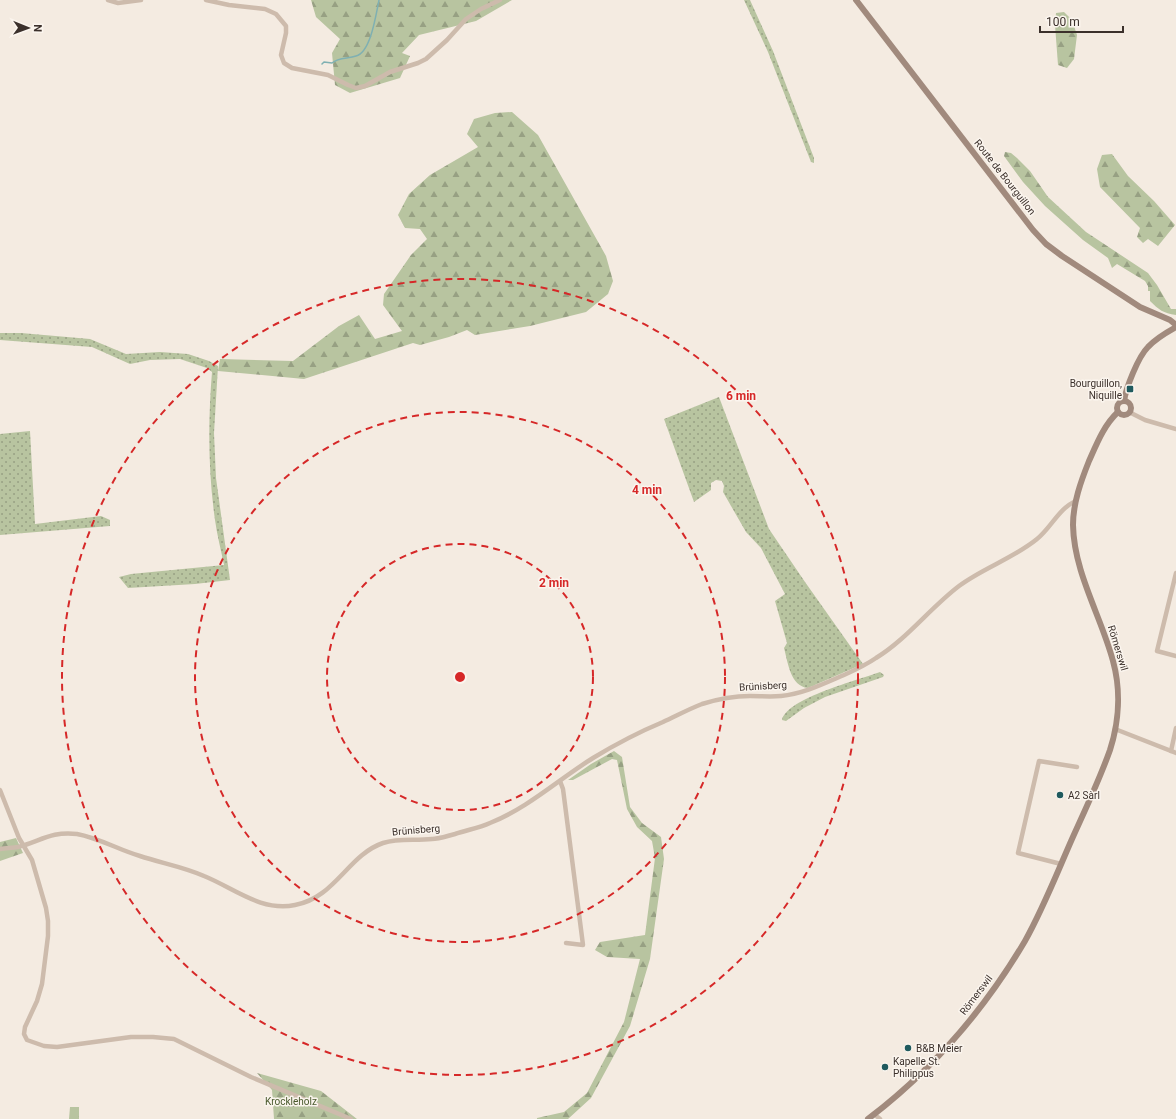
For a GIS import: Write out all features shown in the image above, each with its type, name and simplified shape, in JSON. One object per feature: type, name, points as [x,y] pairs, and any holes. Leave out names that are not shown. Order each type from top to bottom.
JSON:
[{"type":"main road","name":"Route de Bourguillon","points":[[856,0],[1028,224],[1046,244],[1131,302],[1170,320],[1176,326]]},
{"type":"main road","points":[[1124,401],[1127,387],[1148,346],[1176,326]]},
{"type":"main road","points":[[1124,401],[1129,404],[1130,408],[1128,412],[1123,414],[1118,412],[1117,406],[1120,402],[1124,401]]},
{"type":"main road","name":"Römerswil","points":[[868,1119],[903,1091],[930,1064],[961,1032],[989,996],[1025,940],[1044,902],[1104,765],[1114,737],[1118,699],[1116,676],[1106,641],[1079,564],[1073,524],[1076,501],[1082,478],[1106,426],[1118,412]]},
{"type":"street","points":[[108,0],[118,3],[141,0]]},
{"type":"street","points":[[206,0],[229,5],[265,9],[276,14],[286,26],[281,56],[284,63],[292,68],[328,74],[348,86],[356,88],[365,86],[390,72],[426,59],[447,40],[466,19],[481,9],[500,0]]},
{"type":"street","points":[[1128,412],[1145,420],[1176,429]]},
{"type":"street","name":"Brünisberg","points":[[0,849],[17,847],[39,838],[57,834],[82,835],[137,856],[198,874],[216,881],[254,900],[286,906],[303,904],[322,894],[337,881],[358,858],[376,846],[395,840],[434,839],[491,823],[521,807],[592,759],[633,735],[701,705],[723,698],[772,697],[793,694],[815,688],[864,666],[894,645],[935,606],[959,586],[1036,541],[1045,533],[1065,507],[1076,501]]},
{"type":"street","points":[[1176,573],[1157,651],[1176,656]]},
{"type":"street","points":[[1171,751],[1176,728]]},
{"type":"street","points":[[1115,729],[1176,753]]},
{"type":"street","points":[[1061,864],[1018,853],[1039,761],[1077,767]]},
{"type":"street","points":[[560,781],[563,788],[583,945],[566,943]]},
{"type":"street","points":[[0,790],[19,838],[32,860],[46,908],[48,921],[48,936],[42,984],[37,1001],[24,1031],[27,1040],[40,1045],[57,1047],[131,1037],[153,1037],[174,1040],[251,1077],[351,1119]]},
{"type":"street","points":[[874,1114],[880,1119]]},
{"type":"green space","points":[[311,0],[512,0],[476,21],[419,35],[402,53],[410,56],[400,78],[350,93],[335,85],[332,53],[340,39],[316,17]]},
{"type":"green space","points":[[744,0],[750,0],[773,51],[814,158],[814,163],[811,162],[768,52]]},
{"type":"green space","points":[[1064,12],[1072,20],[1077,35],[1074,59],[1067,68],[1058,65],[1055,25],[1056,13]]},
{"type":"green space","points":[[512,112],[538,135],[606,256],[613,281],[608,294],[586,312],[530,326],[475,335],[467,330],[420,345],[413,343],[304,379],[218,371],[220,359],[293,361],[339,326],[359,315],[375,339],[402,331],[383,305],[384,294],[411,255],[427,239],[420,229],[405,228],[398,215],[409,194],[430,175],[478,147],[467,134],[474,119],[495,113]]},
{"type":"green space","points":[[1005,152],[1011,153],[1017,158],[1030,171],[1048,197],[1086,232],[1148,273],[1171,309],[1176,309],[1176,315],[1164,312],[1156,307],[1150,301],[1150,291],[1148,291],[1148,286],[1145,281],[1117,264],[1112,268],[1108,258],[1083,240],[1045,206],[1023,182],[1004,156]]},
{"type":"green space","points":[[1112,154],[1128,176],[1154,201],[1175,225],[1158,246],[1148,239],[1143,243],[1137,237],[1140,228],[1100,187],[1097,169],[1102,155]]},
{"type":"green space","points":[[0,333],[21,333],[90,339],[126,354],[160,352],[188,354],[209,361],[218,366],[214,433],[216,478],[230,580],[195,584],[128,588],[119,577],[131,574],[224,565],[216,526],[211,483],[209,427],[212,372],[207,368],[180,359],[150,360],[130,364],[92,347],[0,340]]},
{"type":"green space","points":[[719,397],[769,529],[863,664],[808,688],[797,683],[791,672],[784,648],[787,643],[775,601],[785,594],[761,548],[746,532],[723,492],[724,486],[722,481],[716,480],[711,483],[711,490],[694,502],[664,419]]},
{"type":"green space","points":[[30,431],[35,524],[101,516],[110,520],[110,526],[0,535],[0,434]]},
{"type":"green space","points":[[880,672],[884,675],[883,677],[825,697],[804,708],[786,721],[782,720],[787,712],[796,704],[810,697]]},
{"type":"green space","points":[[614,751],[622,757],[630,807],[642,823],[661,837],[664,859],[650,959],[630,1026],[591,1098],[568,1119],[537,1119],[564,1112],[587,1093],[624,1022],[640,959],[607,957],[595,950],[600,942],[645,935],[655,858],[652,841],[637,827],[627,809],[617,760],[612,759],[573,780],[568,780],[591,764]]},
{"type":"green space","points":[[16,838],[23,853],[0,861],[0,842]]},
{"type":"green space","name":"Krockleholz","points":[[257,1073],[321,1091],[357,1119],[274,1119],[272,1090]]},
{"type":"green space","points":[[70,1107],[79,1107],[79,1119],[69,1119]]},
{"type":"waterway","points":[[322,64],[324,62],[332,63],[356,56],[366,48],[372,32],[379,0]]},
{"type":"place","name":"Bourguillon, Niquille","points":[[1130,389]]},
{"type":"place","name":"A2 Sàrl","points":[[1060,795]]},
{"type":"place","name":"B&B Meier","points":[[908,1048]]},
{"type":"place","name":"Kapelle St. Philippus","points":[[885,1067]]}]
